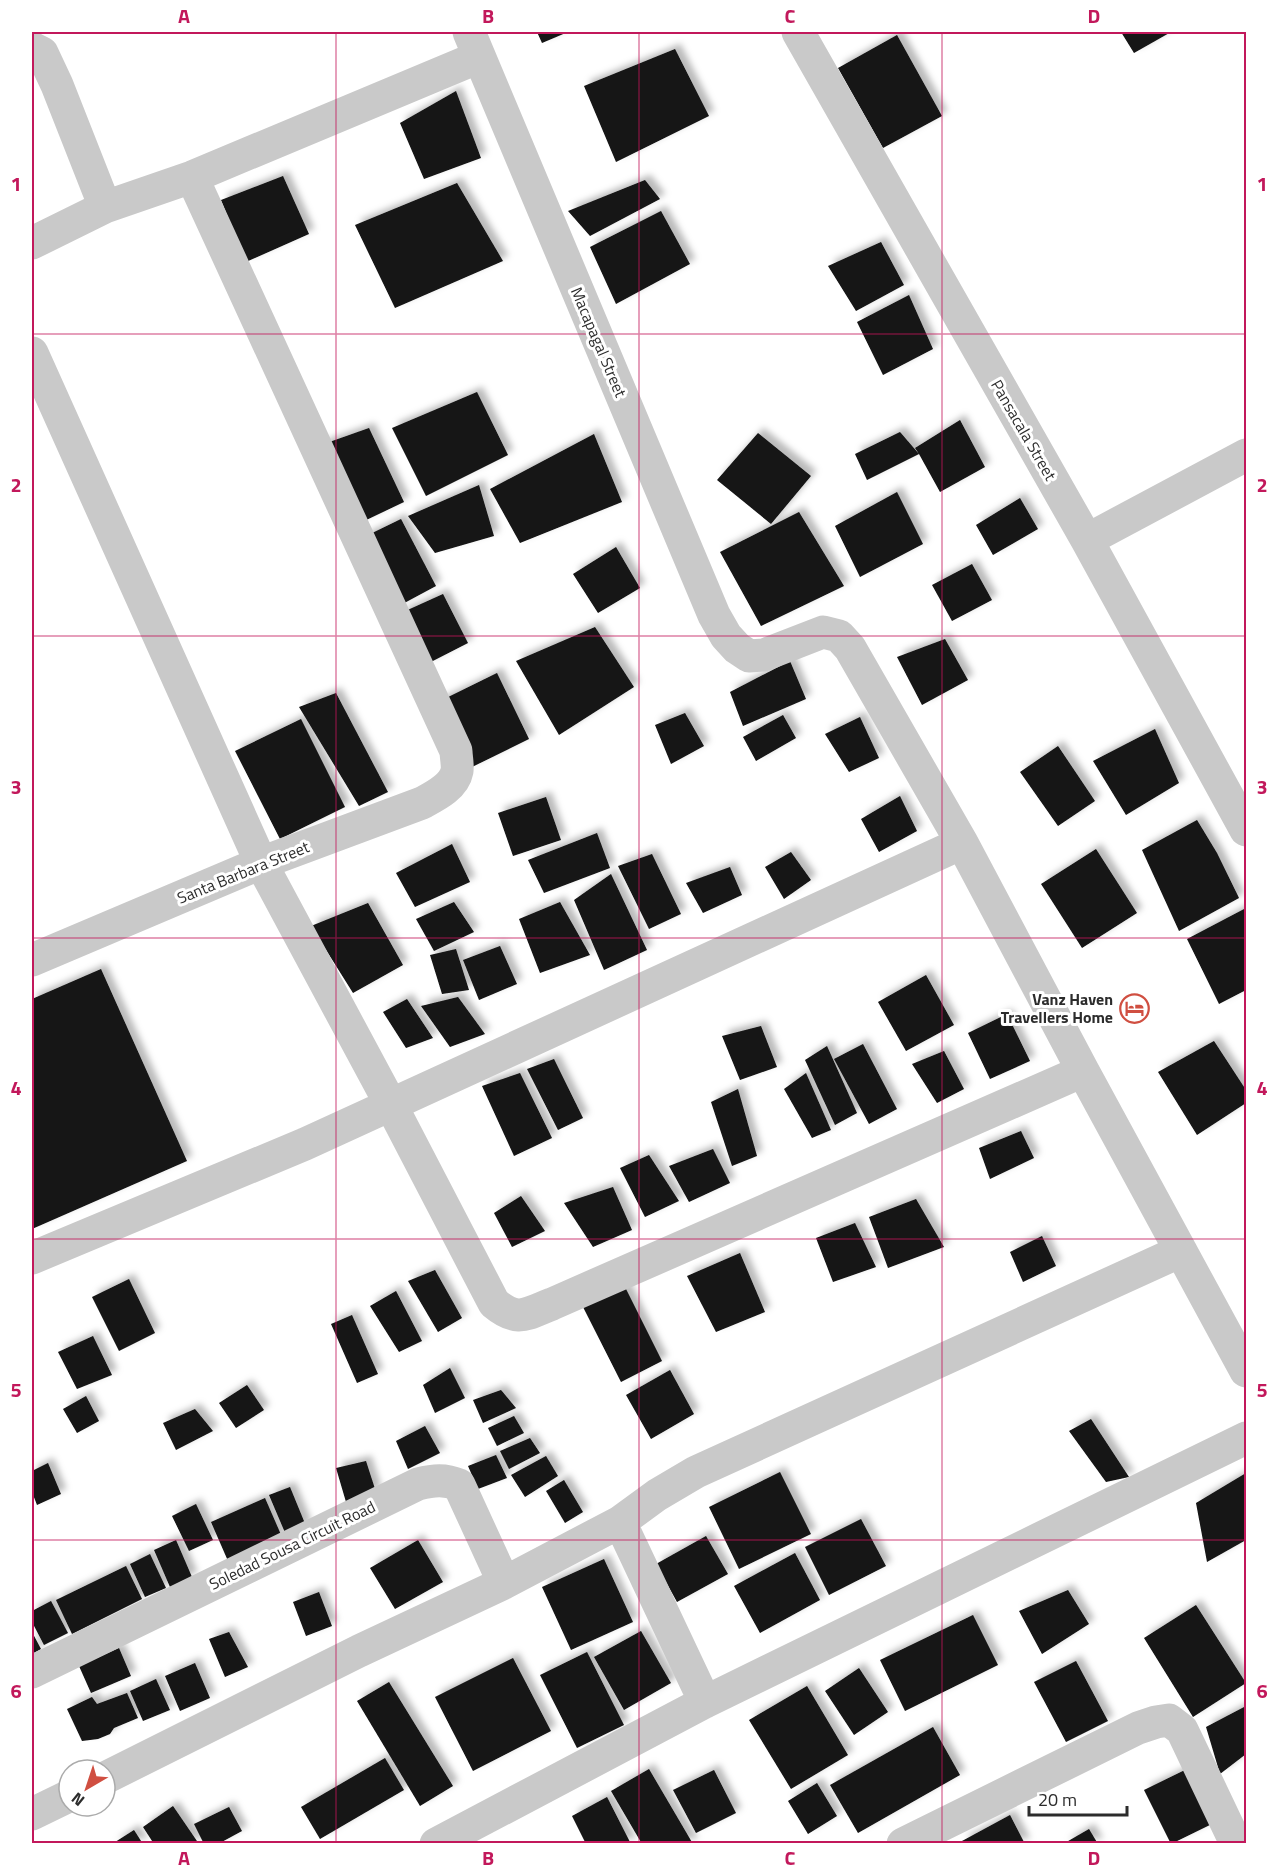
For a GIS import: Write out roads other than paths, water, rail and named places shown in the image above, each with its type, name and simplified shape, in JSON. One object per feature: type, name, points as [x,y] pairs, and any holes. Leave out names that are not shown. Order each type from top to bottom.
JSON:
[{"type":"street","name":"Pansacala Street","points":[[798,32],[1087,540],[1246,830]]},
{"type":"street","points":[[32,243],[105,207],[192,177],[474,44]]},
{"type":"street","name":"Macapagal Street","points":[[474,44],[714,615],[726,636],[737,648],[750,656],[764,655],[823,632],[839,636],[850,648],[962,843]]},
{"type":"street","points":[[32,48],[42,53],[57,85],[105,207]]},
{"type":"street","name":"Santa Barbara Street","points":[[32,960],[261,863],[422,803],[441,793],[452,782],[457,771],[456,751],[192,177]]},
{"type":"street","points":[[32,353],[261,863],[494,1303],[504,1312],[519,1316],[552,1304],[1083,1071]]},
{"type":"street","points":[[1087,540],[1246,455]]},
{"type":"street","points":[[32,1258],[305,1144],[962,843],[1246,1371]]},
{"type":"street","points":[[117,1772],[358,1651],[504,1583],[620,1522],[657,1495],[696,1472],[1182,1251]]},
{"type":"street","points":[[436,1844],[705,1702],[1246,1438]]},
{"type":"street","name":"Soledad Sousa Circuit Road","points":[[32,1672],[418,1484],[434,1480],[448,1480],[459,1485],[504,1583]]},
{"type":"street","points":[[620,1522],[705,1702]]},
{"type":"street","points":[[903,1844],[1138,1728],[1169,1720],[1182,1730],[1234,1837]]},
{"type":"street","points":[[32,1814],[57,1803]]},
{"type":"place","name":"Vanz Haven Travellers Home","points":[[1134,1008]]}]
